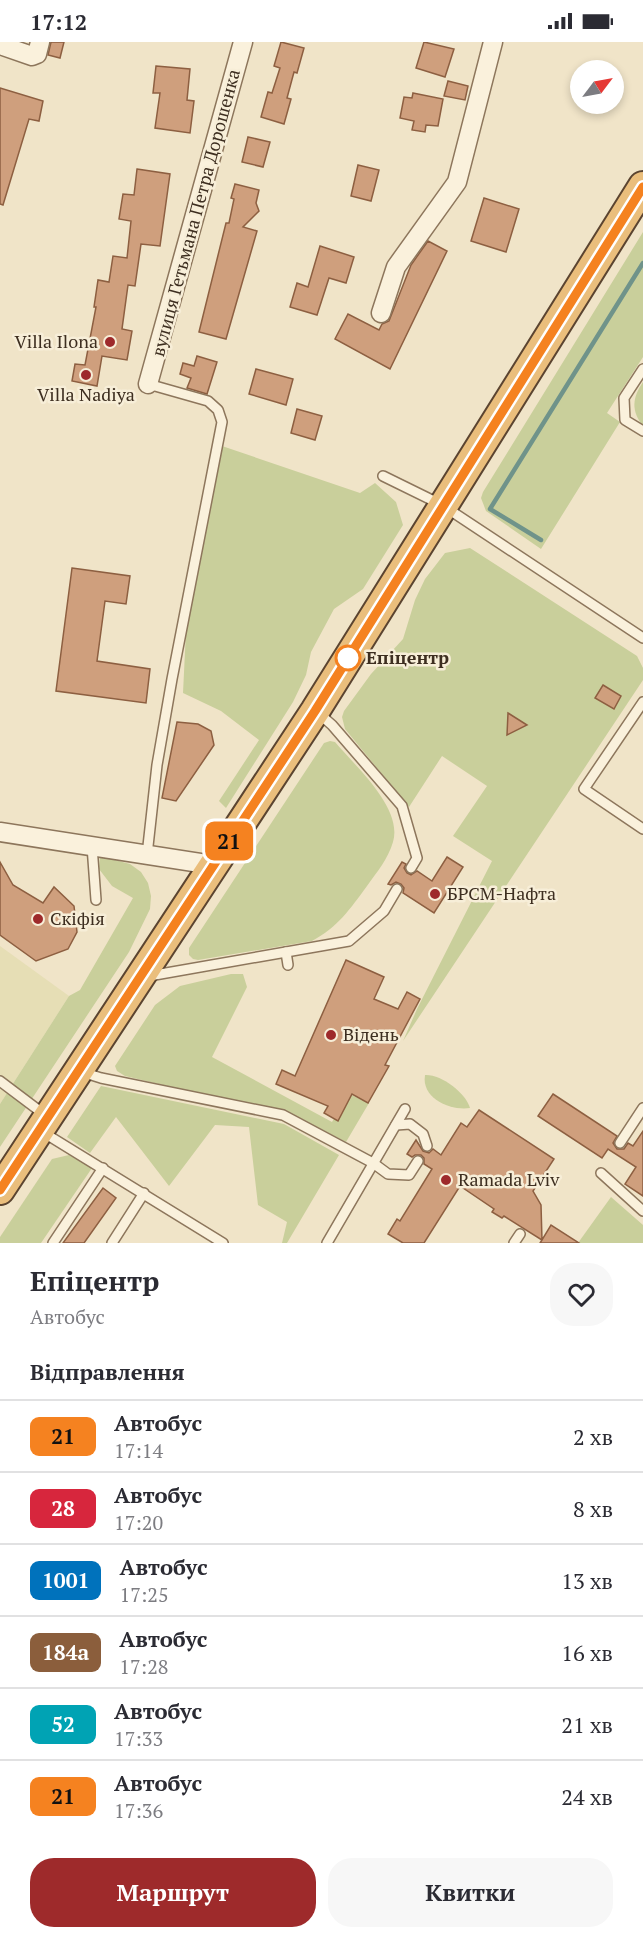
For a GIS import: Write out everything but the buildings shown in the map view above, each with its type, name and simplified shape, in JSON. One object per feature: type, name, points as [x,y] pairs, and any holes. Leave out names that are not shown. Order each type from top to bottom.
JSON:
[{"type":"highway","points":[[0,1190],[315,711],[643,186]]},
{"type":"street","points":[[0,45],[32,56],[37,54],[40,42]]},
{"type":"street","name":"вулиця Гетьмана Петра Дорошенка","points":[[148,384],[243,42]]},
{"type":"street","points":[[381,313],[396,267],[458,182],[494,42]]},
{"type":"street","points":[[0,832],[213,865]]},
{"type":"lane","points":[[643,369],[624,398],[625,420],[643,431]]},
{"type":"lane","points":[[147,855],[157,765],[222,422],[218,410],[208,401],[148,384]]},
{"type":"lane","points":[[383,476],[442,505],[643,638]]},
{"type":"lane","points":[[643,702],[584,789],[643,829]]},
{"type":"lane","points":[[315,711],[332,725],[402,806],[417,858],[411,868]]},
{"type":"lane","points":[[92,846],[96,900]]},
{"type":"lane","points":[[138,978],[349,941],[384,911],[397,889]]},
{"type":"lane","points":[[286,952],[288,966]]},
{"type":"lane","points":[[77,1070],[100,1078],[283,1115],[373,1163],[388,1174],[409,1175],[418,1161]]},
{"type":"lane","points":[[0,1081],[43,1123],[104,1168],[223,1243]]},
{"type":"lane","points":[[620,1143],[643,1108]]},
{"type":"lane","points":[[327,1243],[405,1109]]},
{"type":"lane","points":[[396,1125],[410,1124],[423,1134],[427,1146]]},
{"type":"lane","points":[[53,1243],[104,1168]]},
{"type":"lane","points":[[601,1173],[643,1210]]},
{"type":"lane","points":[[112,1243],[144,1193]]},
{"type":"lane","points":[[514,1243],[520,1234]]},
{"type":"shaded area","points":[[0,946],[69,996],[0,1104]]},
{"type":"green space","points":[[643,232],[643,357],[607,413],[620,422],[541,549],[486,511],[481,498]]},
{"type":"green space","points":[[643,382],[643,426],[636,415],[634,404]]},
{"type":"green space","points":[[222,446],[360,493],[375,483],[396,502],[403,525],[363,589],[334,609],[311,652],[306,675],[293,702],[226,808],[219,801],[259,740],[221,711],[183,693],[186,631]]},
{"type":"green space","points":[[470,548],[637,656],[643,668],[643,680],[403,1041],[492,861],[453,836],[487,786],[442,756],[409,807],[345,729],[342,717],[371,674],[403,639],[415,600],[425,579],[445,553]]},
{"type":"green space","points":[[335,742],[376,789],[391,816],[394,829],[393,842],[382,865],[343,917],[312,941],[193,959],[189,955],[189,948],[324,743]]},
{"type":"green space","points":[[100,856],[130,864],[141,872],[148,883],[151,896],[150,909],[129,952],[0,1147],[0,1104],[69,996],[80,990],[133,898],[112,886],[99,869]]},
{"type":"green space","points":[[231,974],[243,974],[247,987],[212,1057],[332,1122],[349,1094],[369,1103],[346,1142],[286,1111],[125,1076],[117,1071],[115,1066],[155,1005],[180,986]]},
{"type":"green space","points":[[425,1075],[438,1078],[452,1086],[464,1096],[470,1108],[446,1105],[432,1097],[425,1083]]},
{"type":"green space","points":[[101,1086],[284,1124],[339,1155],[287,1243],[282,1243],[287,1222],[258,1205],[249,1127],[215,1125],[169,1186],[116,1117],[90,1153],[67,1137]]},
{"type":"green space","points":[[69,1155],[92,1168],[41,1243],[0,1243],[0,1237],[52,1159]]},
{"type":"green space","points":[[611,1197],[643,1225],[643,1243],[578,1243]]},
{"type":"waterway","points":[[541,540],[490,509],[643,263]]},
{"type":"bus line","name":"21","points":[[0,1190],[315,711],[643,187]]},
{"type":"place","name":"Villa Ilona","points":[[110,342]]},
{"type":"place","name":"Villa Nadiya","points":[[86,375]]},
{"type":"place","name":"Епіцентр","points":[[348,658]]},
{"type":"place","name":"БРСМ-Нафта","points":[[435,894]]},
{"type":"place","name":"Скіфія","points":[[38,919]]},
{"type":"place","name":"Відень","points":[[331,1035]]},
{"type":"place","name":"Ramada Lviv","points":[[446,1180]]}]
